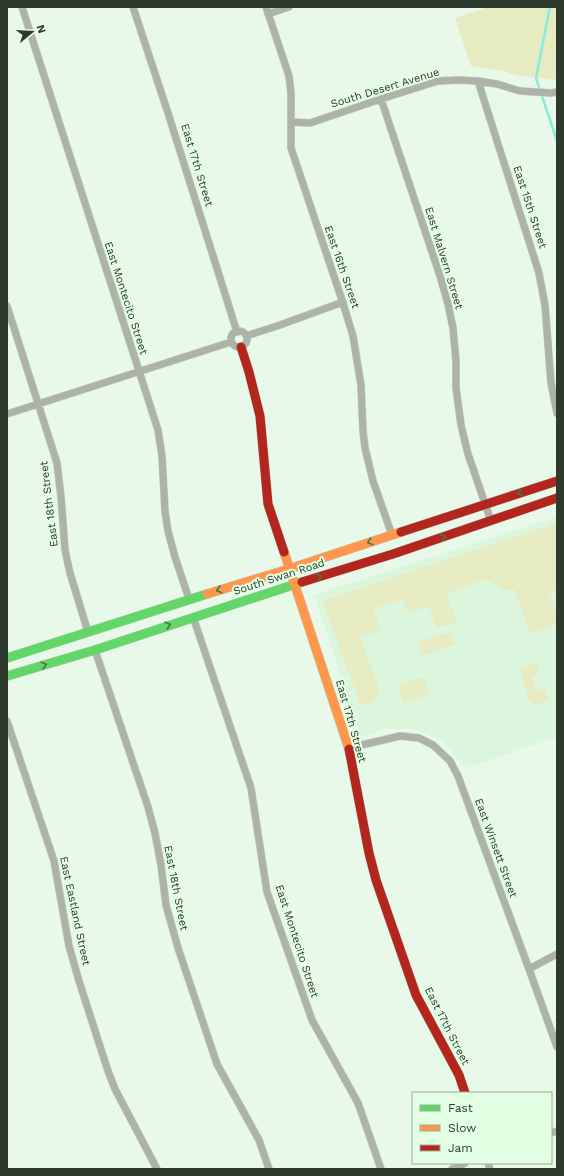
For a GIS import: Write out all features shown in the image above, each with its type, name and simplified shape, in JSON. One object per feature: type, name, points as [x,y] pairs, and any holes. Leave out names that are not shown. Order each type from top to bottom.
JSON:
[{"type":"main road","name":"East 17th Street","points":[[241,347],[260,416],[264,477],[268,504],[350,748],[369,853],[376,880],[416,995],[459,1075],[465,1092]]},
{"type":"main road","name":"South Swan Road","points":[[7,658],[189,599],[289,569],[557,481]]},
{"type":"main road","name":"South Swan Road","points":[[7,676],[95,650],[295,584],[393,554],[557,498]]},
{"type":"street","name":"East Montecito Street","points":[[22,7],[138,372],[158,430],[162,456],[165,511],[168,531],[189,599]]},
{"type":"street","name":"East 17th Street","points":[[133,7],[237,332]]},
{"type":"street","points":[[267,10],[289,7]]},
{"type":"street","name":"East 16th Street","points":[[267,10],[289,76],[291,92],[291,148],[353,336],[359,368],[363,431],[368,462],[392,535]]},
{"type":"street","name":"South Desert Avenue","points":[[290,122],[310,123],[438,81],[478,81],[497,84],[520,91],[551,94],[557,92]]},
{"type":"street","name":"East 15th Street","points":[[478,81],[539,274],[545,305],[550,383],[557,413]]},
{"type":"street","name":"East Malvern Street","points":[[381,99],[448,304],[454,342],[456,388],[461,425],[468,454],[491,521]]},
{"type":"street","points":[[246,336],[343,302]]},
{"type":"street","name":"East 18th Street","points":[[7,306],[57,463],[65,550],[70,573],[88,632]]},
{"type":"street","points":[[231,342],[231,336],[237,332],[243,332],[246,336]]},
{"type":"street","points":[[231,342],[236,346],[241,347],[246,341],[246,336]]},
{"type":"street","points":[[7,414],[231,342]]},
{"type":"street","name":"East Montecito Street","points":[[193,617],[251,788],[267,892],[312,1020],[358,1103],[381,1169]]},
{"type":"street","name":"East 18th Street","points":[[95,650],[148,807],[160,859],[166,905],[178,948],[217,1064],[259,1140],[269,1169]]},
{"type":"street","name":"East Eastland Street","points":[[7,721],[54,861],[69,946],[108,1071],[115,1089],[157,1169]]},
{"type":"street","name":"East Winsett Street","points":[[350,748],[400,736],[419,738],[433,745],[450,761],[458,776],[557,1047]]},
{"type":"street","points":[[529,969],[557,954]]},
{"type":"street","points":[[452,1169],[463,1164]]},
{"type":"shaded area","points":[[488,7],[557,7],[557,79],[553,80],[521,76],[503,71],[471,66],[455,18]]},
{"type":"shaded area","points":[[557,517],[557,737],[466,768],[443,742],[415,729],[385,729],[361,737],[314,595]]},
{"type":"shaded area","points":[[557,523],[557,590],[550,592],[557,615],[557,624],[530,633],[514,589],[509,591],[484,579],[446,594],[457,622],[437,628],[429,606],[408,613],[403,599],[373,609],[381,630],[360,637],[380,691],[374,701],[361,706],[322,601]]},
{"type":"shaded area","points":[[450,632],[455,645],[422,656],[418,642]]},
{"type":"shaded area","points":[[536,663],[540,673],[532,676],[534,684],[538,692],[545,689],[549,700],[533,706],[529,701],[519,669]]},
{"type":"shaded area","points":[[424,677],[429,694],[404,703],[398,685]]},
{"type":"waterway","points":[[550,7],[536,78],[557,141]]},
{"type":"traffic: fast","points":[[7,676],[95,650],[302,582]]},
{"type":"traffic: fast","points":[[7,658],[207,594]]},
{"type":"traffic: slow","points":[[207,594],[401,532]]},
{"type":"traffic: slow","points":[[284,552],[349,749]]},
{"type":"traffic: jam","points":[[241,347],[260,416],[268,504],[284,552]]},
{"type":"traffic: jam","points":[[401,532],[557,481]]},
{"type":"traffic: jam","points":[[302,582],[393,554],[557,498]]},
{"type":"traffic: jam","points":[[349,749],[369,853],[376,880],[416,995],[459,1075],[465,1092]]}]
